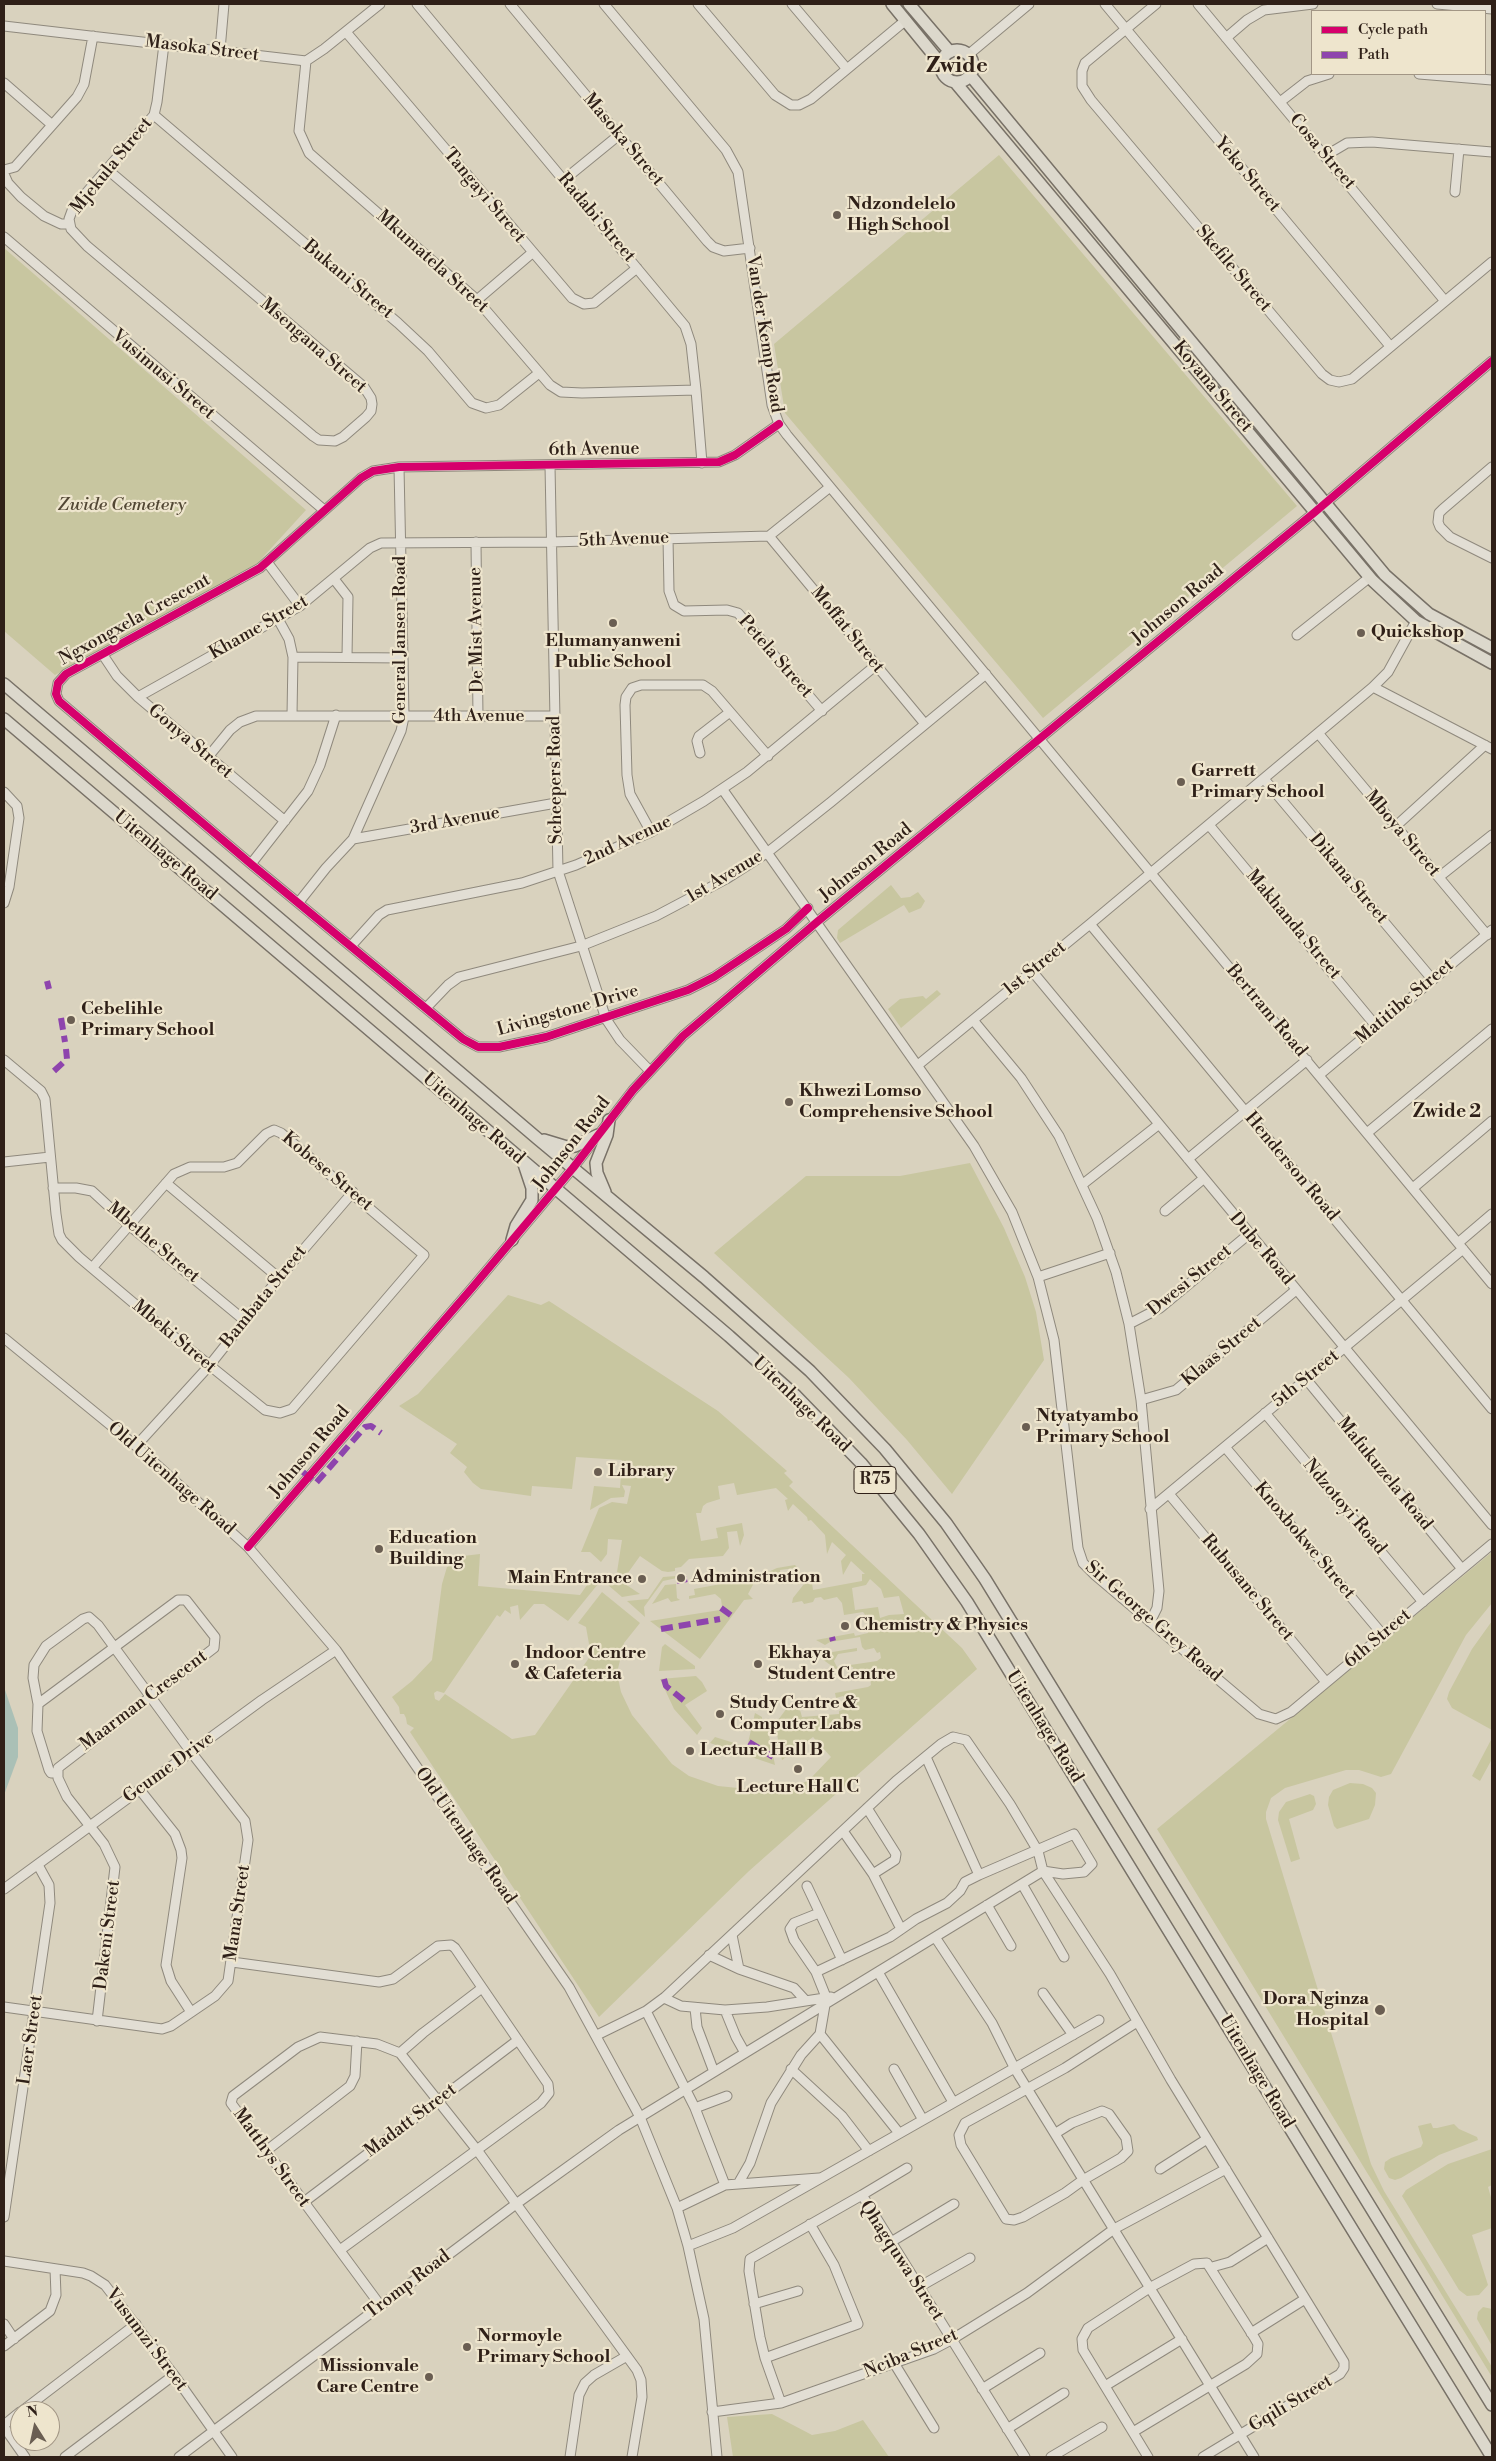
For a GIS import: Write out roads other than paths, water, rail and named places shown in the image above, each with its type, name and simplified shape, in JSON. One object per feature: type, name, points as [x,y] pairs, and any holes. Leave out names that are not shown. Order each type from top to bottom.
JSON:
[{"type":"main road","name":"Koyana Street","points":[[892,4],[941,64],[946,78],[955,82],[1370,577],[1397,605],[1416,621],[1492,663]]},
{"type":"main road","points":[[909,4],[950,52]]},
{"type":"main road","points":[[941,64],[950,52],[959,51],[968,55],[972,65],[970,75],[961,82],[955,82]]},
{"type":"main road","name":"Koyana Street","points":[[970,75],[1380,569],[1411,600],[1440,621],[1492,648]]},
{"type":"main road","name":"Uitenhage Road","points":[[4,684],[607,1196],[810,1371],[890,1456],[965,1550],[1044,1673],[1492,2405]]},
{"type":"main road","name":"Uitenhage Road","points":[[4,719],[729,1336],[796,1396],[861,1463],[948,1572],[1492,2457]]},
{"type":"main road","points":[[607,1196],[600,1181],[596,1164],[607,1135],[609,1120]]},
{"type":"main road","points":[[538,1139],[567,1147],[575,1146],[598,1135]]},
{"type":"main road","points":[[512,1240],[516,1226],[532,1200],[532,1188],[524,1162]]},
{"type":"street","points":[[220,50],[224,4]]},
{"type":"street","points":[[306,61],[380,4]]},
{"type":"street","name":"Radabi Street","points":[[418,4],[685,326],[690,344],[696,390],[702,463]]},
{"type":"street","name":"Masoka Street","points":[[510,4],[713,247],[724,251],[750,248]]},
{"type":"street","name":"Van der Kemp Road","points":[[604,4],[734,162],[740,181],[770,394],[779,424],[1040,738]]},
{"type":"street","points":[[698,4],[782,101],[791,105],[806,103],[906,20]]},
{"type":"street","points":[[792,4],[847,69]]},
{"type":"street","points":[[1012,4],[1019,12]]},
{"type":"street","points":[[968,55],[1029,4]]},
{"type":"street","name":"Yeko Street","points":[[1105,4],[1390,346]]},
{"type":"street","name":"Skefile Street","points":[[1156,4],[1096,53],[1082,70],[1082,86],[1091,100],[1322,374],[1330,380],[1346,382],[1357,376],[1390,346],[1492,262]]},
{"type":"street","name":"Cosa Street","points":[[1198,4],[1445,300]]},
{"type":"street","points":[[1226,38],[1247,20],[1264,10],[1313,4]]},
{"type":"street","points":[[1437,4],[1492,9]]},
{"type":"street","name":"Masoka Street","points":[[4,26],[306,61]]},
{"type":"street","name":"Tangayi Street","points":[[346,32],[566,292],[584,304],[599,300],[637,268]]},
{"type":"street","points":[[4,170],[15,167],[77,97],[84,84],[90,63],[93,36]]},
{"type":"street","name":"Mjekula Street","points":[[70,226],[73,208],[154,115],[164,44]]},
{"type":"street","name":"Mkumatela Street","points":[[306,61],[299,131],[309,153],[477,300],[539,373],[556,389],[570,393],[696,390]]},
{"type":"street","points":[[1280,102],[1307,81],[1326,75]]},
{"type":"street","points":[[1431,75],[1492,80]]},
{"type":"street","points":[[4,83],[52,124]]},
{"type":"street","name":"Bukani Street","points":[[154,115],[398,323],[428,351],[472,403],[486,408],[500,404],[539,373]]},
{"type":"street","points":[[565,180],[620,135]]},
{"type":"street","points":[[1325,156],[1347,144],[1372,142],[1492,152]]},
{"type":"street","points":[[1455,192],[1459,149]]},
{"type":"street","name":"Msengana Street","points":[[70,226],[87,246],[313,436],[327,442],[334,441],[342,437],[371,411],[371,398],[364,387],[108,170]]},
{"type":"street","points":[[4,174],[14,190],[44,216],[53,222],[70,226]]},
{"type":"street","name":"Vusimusi Street","points":[[4,237],[324,510]]},
{"type":"street","points":[[477,300],[532,252]]},
{"type":"street","name":"Johnson Road","points":[[248,1547],[574,1168],[609,1120],[650,1071],[704,1017],[1315,512],[1492,362]]},
{"type":"street","name":"6th Avenue","points":[[399,467],[702,463],[728,459],[779,424]]},
{"type":"street","name":"Scheepers Road","points":[[550,466],[558,871],[606,1019],[620,1040],[650,1071]]},
{"type":"street","name":"Ngxongxela Crescent","points":[[299,902],[251,864],[59,702],[56,687],[61,677],[267,562],[367,474],[380,468],[399,467]]},
{"type":"street","name":"General Jansen Road","points":[[299,902],[326,868],[353,839],[398,742],[404,718],[399,467]]},
{"type":"street","points":[[1492,467],[1443,509],[1438,522],[1440,527],[1450,537],[1492,558]]},
{"type":"street","points":[[770,536],[830,487]]},
{"type":"street","name":"5th Avenue","points":[[402,543],[552,542],[770,536]]},
{"type":"street","name":"Moffat Street","points":[[770,536],[875,666],[925,724]]},
{"type":"street","name":"Petela Street","points":[[668,538],[669,591],[674,605],[684,611],[727,610],[738,613],[822,710]]},
{"type":"street","name":"De Mist Avenue","points":[[476,542],[478,717]]},
{"type":"street","name":"Khame Street","points":[[138,697],[300,606],[370,548],[381,543],[402,543]]},
{"type":"street","points":[[267,562],[300,606]]},
{"type":"street","points":[[1298,635],[1370,577]]},
{"type":"street","points":[[334,579],[348,597],[347,657]]},
{"type":"street","points":[[278,619],[289,639],[293,657],[292,715]]},
{"type":"street","name":"1st Street","points":[[918,1065],[1373,687],[1388,672],[1416,621]]},
{"type":"street","name":"Gonya Street","points":[[103,655],[117,676],[138,697],[286,821]]},
{"type":"street","points":[[293,657],[403,658]]},
{"type":"street","name":"2nd Avenue","points":[[351,946],[379,915],[387,910],[500,888],[558,871],[598,856],[650,832],[723,790],[768,756],[875,666]]},
{"type":"street","name":"1st Avenue","points":[[426,1008],[448,985],[459,977],[582,946],[674,907],[726,879],[768,852],[986,674]]},
{"type":"street","points":[[650,832],[628,786],[625,705],[628,692],[642,685],[703,685],[712,691],[768,756]]},
{"type":"street","points":[[1373,687],[1489,747],[1396,826]]},
{"type":"street","points":[[700,753],[697,741],[699,736],[730,712]]},
{"type":"street","name":"4th Avenue","points":[[208,757],[230,730],[248,717],[292,715],[404,718],[555,716]]},
{"type":"street","points":[[251,864],[301,802],[313,779],[336,715]]},
{"type":"street","name":"Mboya Street","points":[[1318,733],[1439,877],[1490,932]]},
{"type":"street","name":"Bertram Road","points":[[1040,738],[1492,1284]]},
{"type":"street","name":"Dikana Street","points":[[1264,779],[1432,979]]},
{"type":"street","name":"Sir George Grey Road","points":[[723,790],[918,1065],[989,1170],[1012,1212],[1038,1276],[1058,1364],[1080,1556],[1095,1575],[1258,1714]]},
{"type":"street","points":[[4,792],[17,806],[18,818],[9,887],[4,903]]},
{"type":"street","name":"3rd Avenue","points":[[353,839],[556,803]]},
{"type":"street","name":"Makhanda Street","points":[[1209,825],[1376,1026]]},
{"type":"street","points":[[1439,877],[1492,834]]},
{"type":"street","name":"Livingstone Drive","points":[[299,902],[463,1040],[472,1045],[485,1048],[499,1047],[546,1037],[606,1019],[688,990],[714,977],[786,929],[808,908]]},
{"type":"street","name":"Henderson Road","points":[[1090,924],[1492,1409]]},
{"type":"street","name":"Matitibe Street","points":[[1319,1075],[1490,932]]},
{"type":"street","name":"Dube Road","points":[[1032,971],[1248,1234],[1492,1525]]},
{"type":"street","points":[[973,1020],[1004,1055],[1059,1136],[1083,1184],[1110,1253],[1129,1324],[1141,1400],[1159,1598],[1157,1608],[1150,1622]]},
{"type":"street","points":[[1367,1133],[1492,1029]]},
{"type":"street","name":"Mbeki Street","points":[[4,1060],[44,1095],[59,1234],[66,1245],[209,1366],[265,1410],[274,1413],[285,1413],[292,1409],[424,1255]]},
{"type":"street","points":[[1188,1159],[1307,1060]]},
{"type":"street","points":[[1412,1188],[1492,1121]]},
{"type":"street","points":[[1083,1184],[1158,1124]]},
{"type":"street","name":"Kobese Street","points":[[92,1268],[166,1183],[180,1170],[190,1167],[224,1167],[237,1163],[266,1134],[274,1130],[281,1133],[353,1192],[424,1255]]},
{"type":"street","points":[[4,1162],[50,1157]]},
{"type":"street","points":[[1165,1211],[1203,1179]]},
{"type":"street","points":[[166,1183],[279,1278]]},
{"type":"street","name":"Mbethe Street","points":[[53,1188],[76,1188],[92,1191],[130,1226],[244,1320]]},
{"type":"street","name":"Bambata Street","points":[[136,1446],[209,1366],[244,1320],[353,1192]]},
{"type":"street","name":"5th Street","points":[[1150,1509],[1402,1300],[1492,1214]]},
{"type":"street","name":"Dwesi Street","points":[[1129,1324],[1148,1316],[1160,1308],[1248,1234]]},
{"type":"street","points":[[1038,1276],[1110,1253]]},
{"type":"street","name":"Klaas Street","points":[[1141,1400],[1176,1390],[1296,1290]]},
{"type":"street","name":"Old Uitenhage Road","points":[[4,1338],[136,1446],[248,1547],[336,1650],[569,1987],[597,2035],[640,2117],[677,2208],[688,2246],[705,2329],[717,2457]]},
{"type":"street","name":"Mafukuzela Road","points":[[1306,1379],[1462,1569]]},
{"type":"street","name":"Ndzotoyi Road","points":[[1265,1413],[1423,1602]]},
{"type":"street","name":"Knoxbokwe Street","points":[[1225,1447],[1382,1635]]},
{"type":"street","name":"Rubusane Street","points":[[1169,1494],[1326,1682]]},
{"type":"street","name":"6th Street","points":[[1258,1714],[1271,1719],[1281,1718],[1291,1712],[1492,1544]]},
{"type":"street","name":"Maarman Crescent","points":[[38,1704],[114,1646],[181,1599],[186,1600],[215,1637],[214,1648],[152,1698],[63,1763],[56,1773]]},
{"type":"street","name":"Mana Street","points":[[4,2007],[35,2013],[162,2029],[171,2026],[222,1989],[228,1981],[248,1840],[248,1829],[245,1821],[191,1752],[94,1620],[89,1617],[83,1619],[46,1646],[34,1665],[33,1678],[38,1704]]},
{"type":"street","name":"Gcume Drive","points":[[4,1889],[90,1828],[191,1752],[336,1650]]},
{"type":"street","points":[[38,1704],[37,1732],[49,1770],[51,1773],[56,1773],[67,1797],[90,1828]]},
{"type":"street","points":[[597,2035],[646,2011],[664,1998],[867,1808],[926,1757],[953,1737],[966,1740],[1038,1851],[1043,1871],[1080,1925],[1207,2139],[1306,2299],[1251,2332]]},
{"type":"street","points":[[926,1757],[979,1875]]},
{"type":"street","points":[[140,1790],[175,1834],[181,1850],[182,1858],[166,1965],[171,1981],[190,2012]]},
{"type":"street","points":[[867,1808],[896,1854],[895,1860],[873,1874]]},
{"type":"street","name":"Dakeni Street","points":[[90,1828],[110,1854],[116,1871],[98,2021]]},
{"type":"street","points":[[843,1831],[873,1874],[901,1929]]},
{"type":"street","points":[[664,1998],[673,2004],[724,2010],[767,2007],[806,2001],[825,2001],[836,1997],[878,1972],[1043,1871],[1063,1874],[1084,1872],[1092,1864],[1074,1834],[965,1882],[960,1891],[947,1903],[881,1942],[816,1972]]},
{"type":"street","name":"Laer Street","points":[[4,2217],[35,2013],[50,1897],[48,1880],[38,1865]]},
{"type":"street","points":[[1022,1884],[1064,1957]]},
{"type":"street","points":[[807,1886],[842,1960]]},
{"type":"street","points":[[987,1905],[1011,1946]]},
{"type":"street","points":[[738,2184],[750,2163],[771,2103],[791,2069],[820,2034],[825,2001],[816,1972],[794,1940],[790,1929],[794,1923],[819,1914]]},
{"type":"street","points":[[732,1935],[739,1969]]},
{"type":"street","points":[[935,1937],[992,2023],[1015,2069],[1241,2434],[1203,2457]]},
{"type":"street","points":[[232,1962],[379,1982],[393,1979],[438,1946],[450,1945],[455,1948],[548,2084],[548,2093],[541,2103],[340,2250]]},
{"type":"street","points":[[709,1955],[739,1969],[794,1988],[806,2001]]},
{"type":"street","points":[[878,1972],[953,2102]]},
{"type":"street","points":[[400,2054],[423,2033],[482,1988]]},
{"type":"street","points":[[1043,1992],[1073,2035]]},
{"type":"street","name":"Tromp Road","points":[[179,2457],[516,2204],[640,2117],[745,2053],[825,2001]]},
{"type":"street","points":[[695,2008],[697,2027],[714,2072]]},
{"type":"street","points":[[724,2010],[745,2053]]},
{"type":"street","points":[[646,2011],[695,2108],[725,2185]]},
{"type":"street","points":[[688,2246],[733,2228],[1099,2020]]},
{"type":"street","points":[[1056,2133],[1072,2123],[1102,2111],[1109,2114],[1126,2138],[1128,2151],[1121,2158],[1065,2193],[1014,2220],[1006,2219],[961,2145],[958,2134],[965,2123],[1065,2068],[1137,2022]]},
{"type":"street","points":[[820,2034],[899,2133]]},
{"type":"street","name":"Matthys Street","points":[[380,2305],[232,2105],[234,2096],[312,2039],[329,2037],[357,2041],[387,2047],[400,2054],[477,2150],[637,2370],[641,2380],[642,2397],[632,2457]]},
{"type":"street","name":"Madatt Street","points":[[304,2202],[518,2040]]},
{"type":"street","points":[[266,2150],[350,2086],[355,2076],[357,2041]]},
{"type":"street","points":[[791,2069],[842,2116],[869,2151]]},
{"type":"street","points":[[894,2069],[923,2120]]},
{"type":"street","points":[[695,2108],[727,2096]]},
{"type":"street","points":[[1160,2169],[1207,2139]]},
{"type":"street","points":[[862,2195],[907,2168]]},
{"type":"street","name":"Nciba Street","points":[[712,2412],[781,2403],[894,2363],[951,2340],[1027,2294],[1114,2229],[1226,2169]]},
{"type":"street","points":[[677,2208],[725,2185],[796,2181],[824,2176]]},
{"type":"street","name":"Qhagquwa Street","points":[[781,2403],[765,2358],[754,2304],[749,2271],[750,2259],[862,2195],[1024,2457]]},
{"type":"street","points":[[891,2242],[954,2204]]},
{"type":"street","points":[[765,2358],[858,2324],[834,2265],[810,2224]]},
{"type":"street","points":[[1212,2267],[1230,2262],[1268,2238]]},
{"type":"street","points":[[919,2287],[970,2258]]},
{"type":"street","name":"Vusumzi Street","points":[[4,2261],[83,2274],[100,2282],[136,2324],[232,2457]]},
{"type":"street","points":[[1133,2432],[1210,2386],[1257,2354],[1258,2344],[1212,2267],[1201,2262],[1151,2287],[1088,2328],[1082,2339],[1083,2350],[1148,2457]]},
{"type":"street","points":[[4,2346],[50,2311],[56,2295],[56,2269]]},
{"type":"street","points":[[754,2304],[798,2291]]},
{"type":"street","name":"Gqili Street","points":[[1254,2457],[1241,2434],[1340,2374],[1344,2368],[1344,2362],[1306,2299]]},
{"type":"street","points":[[4,2324],[14,2339]]},
{"type":"street","points":[[35,2401],[136,2324]]},
{"type":"street","points":[[1105,2386],[1182,2338]]},
{"type":"street","points":[[982,2389],[1040,2353]]},
{"type":"street","points":[[570,2457],[578,2395],[585,2383],[594,2375],[628,2356]]},
{"type":"street","points":[[894,2363],[934,2428]]},
{"type":"street","points":[[65,2457],[174,2376]]},
{"type":"street","points":[[1007,2429],[1064,2393]]},
{"type":"street","points":[[4,2426],[25,2457]]},
{"type":"street","points":[[1051,2457],[1102,2427]]},
{"type":"place","name":"Ndzondelelo High School","points":[[837,215]]},
{"type":"place","name":"Elumanyanweni Public School","points":[[613,623]]},
{"type":"place","name":"Quickshop","points":[[1361,633]]},
{"type":"place","name":"Garrett Primary School","points":[[1181,782]]},
{"type":"place","name":"Cebelihle Primary School","points":[[71,1020]]},
{"type":"place","name":"Khwezi Lomso Comprehensive School","points":[[789,1102]]},
{"type":"place","name":"Ntyatyambo Primary School","points":[[1026,1427]]},
{"type":"place","name":"Library","points":[[598,1472]]},
{"type":"place","name":"Education Building","points":[[379,1549]]},
{"type":"place","name":"Administration","points":[[681,1578]]},
{"type":"place","name":"Main Entrance","points":[[642,1579]]},
{"type":"place","name":"Chemistry & Physics","points":[[845,1626]]},
{"type":"place","name":"Indoor Centre & Cafeteria","points":[[515,1664]]},
{"type":"place","name":"Ekhaya Student Centre","points":[[758,1664]]},
{"type":"place","name":"Study Centre & Computer Labs","points":[[720,1714]]},
{"type":"place","name":"Lecture Hall B","points":[[690,1751]]},
{"type":"place","name":"Lecture Hall C","points":[[798,1769]]},
{"type":"place","name":"Dora Nginza Hospital","points":[[1380,2010]]},
{"type":"place","name":"Normoyle Primary School","points":[[467,2347]]},
{"type":"place","name":"Missionvale Care Centre","points":[[429,2377]]},
{"type":"district","name":"Zwide","points":[[957,67]]},
{"type":"district","name":"Zwide 2","points":[[1447,1112]]},
{"type":"park label","name":"Zwide Cemetery","points":[[122,506]]}]
